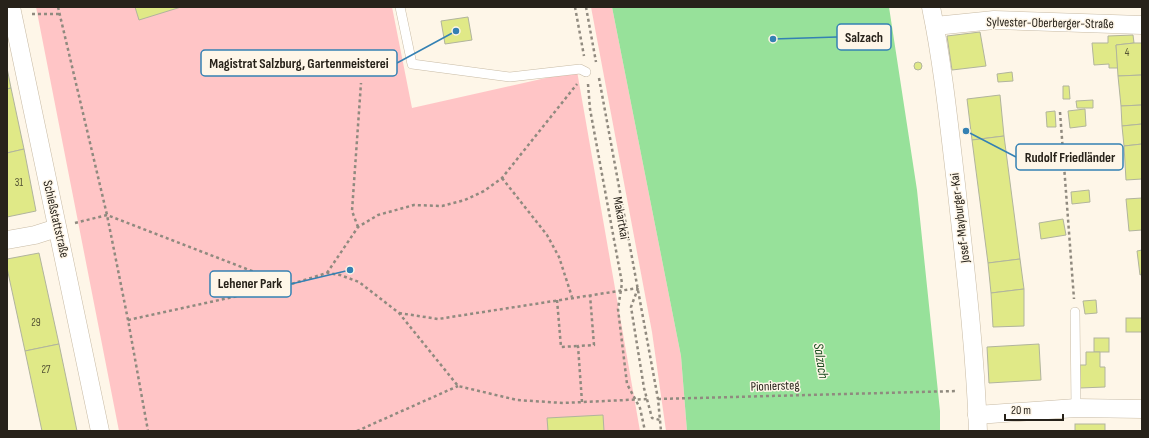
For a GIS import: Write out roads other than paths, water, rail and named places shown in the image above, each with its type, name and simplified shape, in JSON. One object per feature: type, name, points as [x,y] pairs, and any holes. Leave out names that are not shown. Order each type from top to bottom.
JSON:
[{"type":"street","name":"Schießstattstraße","points":[[11,7],[65,226],[61,241],[100,431]]},
{"type":"street","name":"Josef-Mayburger-Kai","points":[[931,7],[935,26],[951,144],[967,282],[973,336],[978,423]]},
{"type":"street","name":"Sylvester-Oberberger-Straße","points":[[935,26],[994,20],[1142,25]]},
{"type":"street","points":[[7,240],[35,235],[65,226]]},
{"type":"street","points":[[978,423],[1076,408],[1142,409]]},
{"type":"lane","points":[[400,7],[412,64],[510,77],[580,68],[586,72]]},
{"type":"lane","points":[[1075,312],[1076,408]]},
{"type":"water","points":[[612,7],[889,7],[917,190],[940,411],[940,431],[687,431],[681,356]]},
{"type":"place","name":"Magistrat Salzburg, Gartenmeisterei","points":[[456,31]]},
{"type":"place","name":"Salzach","points":[[773,39]]},
{"type":"place","name":"Rudolf Friedländer","points":[[966,131]]},
{"type":"place","name":"Lehener Park","points":[[350,270]]}]
